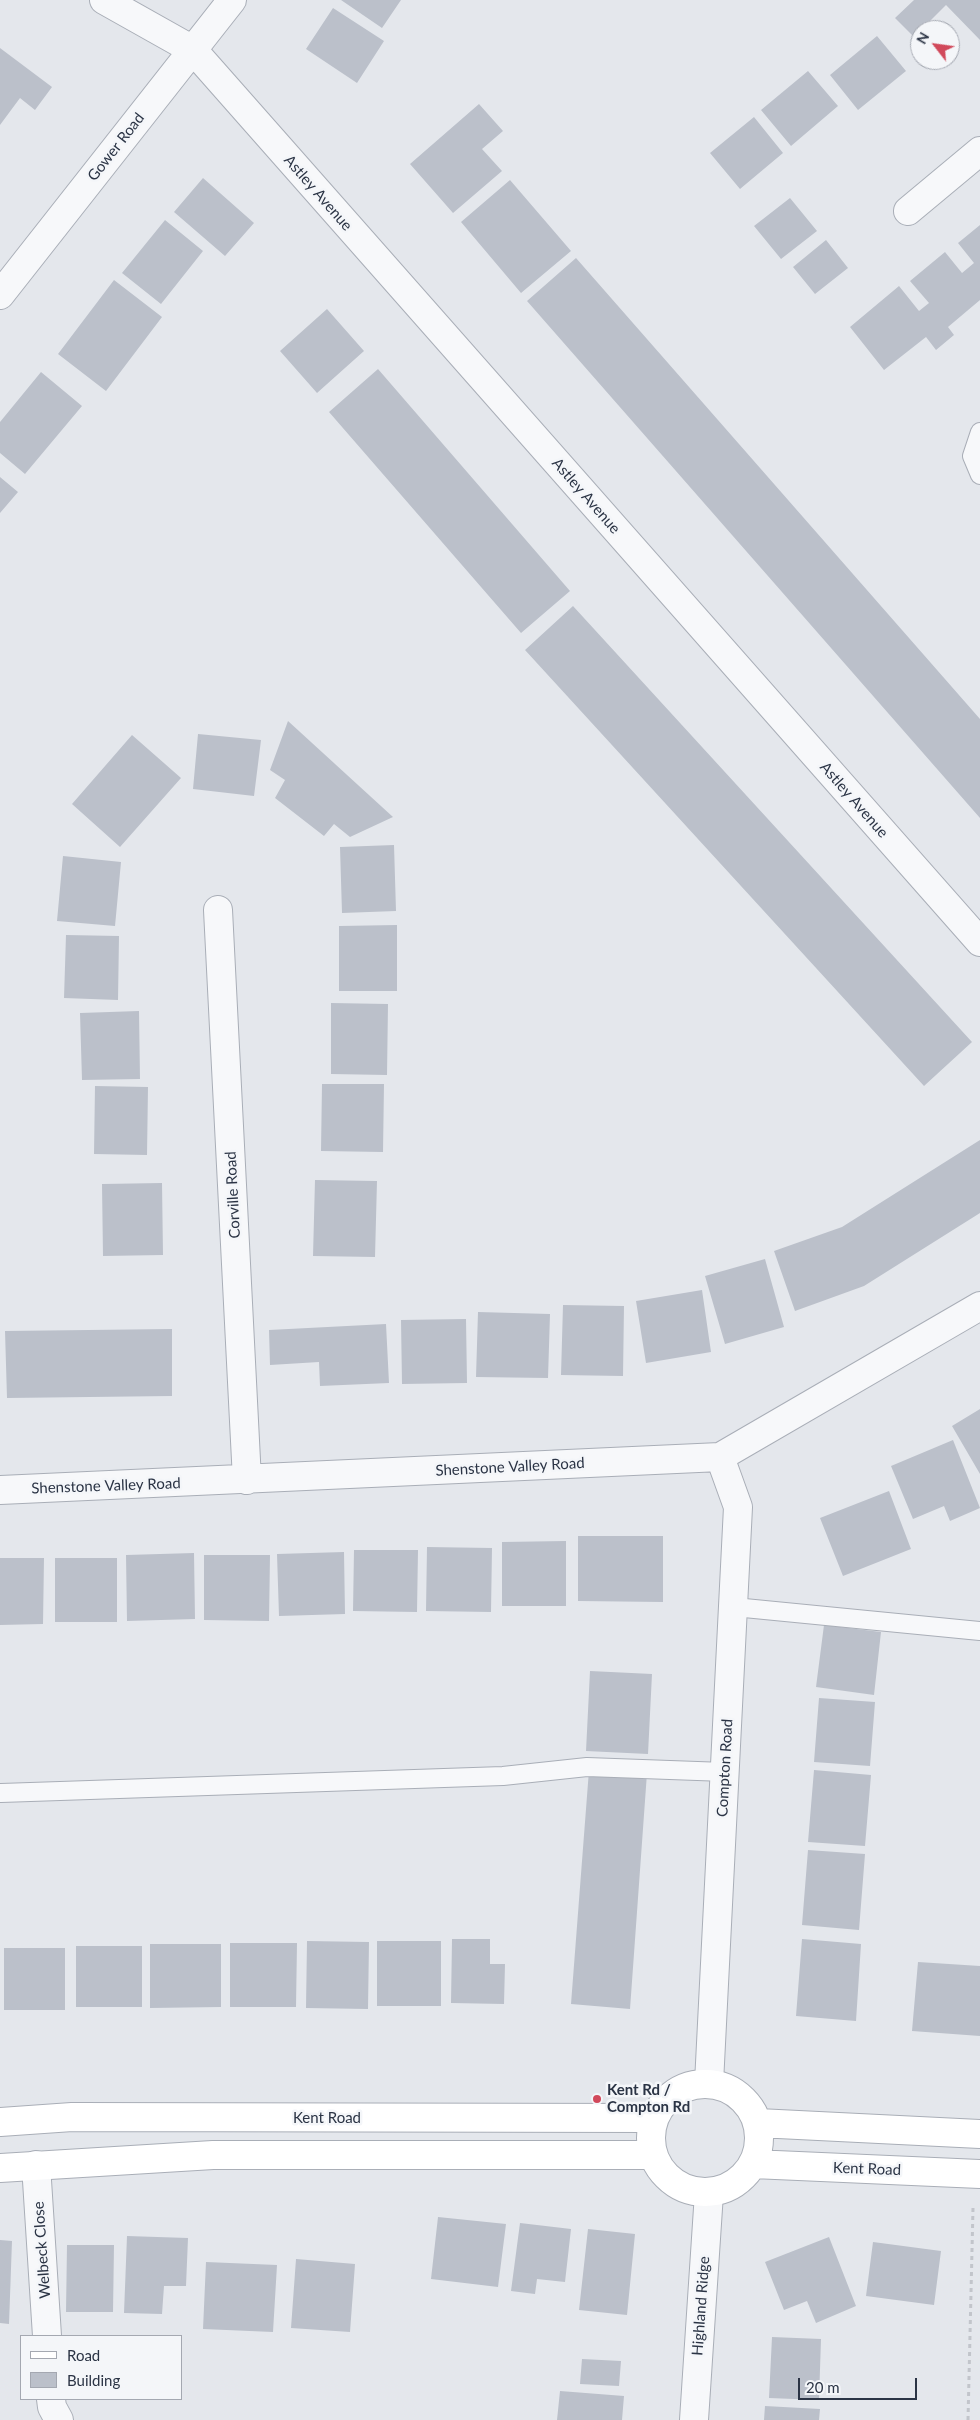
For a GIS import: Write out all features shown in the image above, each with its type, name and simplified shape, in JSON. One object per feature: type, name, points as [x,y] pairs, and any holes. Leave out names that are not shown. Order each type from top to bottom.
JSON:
[{"type":"main road","points":[[709,2083],[730,2089],[748,2103],[758,2123],[759,2144],[753,2164],[734,2184],[709,2192],[691,2190],[674,2183],[661,2171],[653,2155],[650,2136],[654,2118],[666,2099],[686,2086],[709,2083]]},
{"type":"main road","name":"Kent Road","points":[[0,2122],[72,2117],[654,2118]]},
{"type":"main road","points":[[758,2123],[980,2134]]},
{"type":"main road","points":[[0,2168],[213,2155],[653,2155]]},
{"type":"main road","name":"Kent Road","points":[[753,2164],[975,2173]]},
{"type":"street","name":"Astley Avenue","points":[[104,0],[193,50],[980,942]]},
{"type":"street","name":"Gower Road","points":[[0,295],[232,0]]},
{"type":"street","points":[[908,211],[980,151]]},
{"type":"street","name":"Corville Road","points":[[218,910],[247,1480]]},
{"type":"street","name":"Shenstone Valley Road","points":[[0,1490],[720,1457],[980,1306]]},
{"type":"street","name":"Compton Road","points":[[709,2083],[738,1507],[720,1457]]},
{"type":"street","name":"Welbeck Close","points":[[36,2165],[47,2335]]},
{"type":"street","name":"Highland Ridge","points":[[694,2420],[709,2192]]},
{"type":"street","points":[[51,2400],[52,2407],[59,2420]]},
{"type":"lane","points":[[980,432],[972,456],[980,475]]},
{"type":"lane","points":[[734,1607],[980,1631]]},
{"type":"lane","points":[[1,1793],[503,1776],[587,1767],[725,1772]]},
{"type":"path","points":[[968,2420],[975,2173]]},
{"type":"building","points":[[341,0],[401,0],[382,28]]},
{"type":"building","points":[[914,0],[980,0],[980,40],[946,5],[931,20],[910,20],[910,33],[895,18]]},
{"type":"building","points":[[333,8],[384,41],[357,83],[306,49]]},
{"type":"building","points":[[877,36],[906,71],[858,110],[830,75]]},
{"type":"building","points":[[0,48],[52,87],[35,110],[20,98],[0,125]]},
{"type":"building","points":[[808,71],[838,106],[791,146],[761,110]]},
{"type":"building","points":[[479,104],[503,131],[482,149],[502,171],[453,213],[410,164]]},
{"type":"building","points":[[754,117],[783,153],[740,189],[710,153]]},
{"type":"building","points":[[203,178],[254,223],[225,256],[174,212]]},
{"type":"building","points":[[510,180],[571,251],[521,293],[461,222]]},
{"type":"building","points":[[790,198],[817,231],[781,259],[754,226]]},
{"type":"building","points":[[165,220],[203,251],[161,304],[122,273]]},
{"type":"building","points":[[980,225],[980,300],[948,327],[954,335],[936,350],[926,337],[884,370],[850,327],[899,286],[919,311],[929,303],[910,281],[945,252],[962,273],[974,263],[958,243]]},
{"type":"building","points":[[826,240],[848,268],[815,294],[793,267]]},
{"type":"building","points":[[576,258],[980,719],[980,818],[527,301]]},
{"type":"building","points":[[114,280],[162,317],[106,391],[58,354]]},
{"type":"building","points":[[327,309],[364,351],[317,393],[280,351]]},
{"type":"building","points":[[378,369],[570,591],[521,633],[329,412]]},
{"type":"building","points":[[41,372],[82,406],[25,474],[0,453],[0,422]]},
{"type":"building","points":[[0,477],[18,492],[0,513]]},
{"type":"building","points":[[573,606],[972,1042],[924,1086],[525,650]]},
{"type":"building","points":[[288,721],[393,817],[350,837],[334,824],[324,836],[275,798],[285,780],[270,770]]},
{"type":"building","points":[[198,734],[261,740],[254,796],[193,789]]},
{"type":"building","points":[[132,735],[181,778],[120,847],[72,804]]},
{"type":"building","points":[[394,845],[396,911],[342,913],[340,847]]},
{"type":"building","points":[[63,856],[121,862],[115,926],[57,921]]},
{"type":"building","points":[[397,925],[397,991],[339,991],[339,926]]},
{"type":"building","points":[[66,935],[119,936],[118,1000],[64,998]]},
{"type":"building","points":[[331,1003],[388,1004],[387,1075],[331,1074]]},
{"type":"building","points":[[139,1011],[140,1079],[82,1080],[80,1013]]},
{"type":"building","points":[[322,1084],[384,1084],[383,1152],[321,1151]]},
{"type":"building","points":[[95,1086],[148,1087],[147,1155],[94,1154]]},
{"type":"building","points":[[980,1140],[980,1213],[864,1286],[795,1311],[774,1251],[842,1227]]},
{"type":"building","points":[[315,1180],[377,1181],[375,1257],[313,1256]]},
{"type":"building","points":[[162,1183],[163,1255],[103,1256],[102,1184]]},
{"type":"building","points":[[765,1259],[784,1327],[725,1344],[705,1276]]},
{"type":"building","points":[[702,1290],[711,1352],[646,1363],[636,1301]]},
{"type":"building","points":[[563,1305],[624,1306],[623,1376],[561,1375]]},
{"type":"building","points":[[478,1312],[550,1314],[548,1378],[476,1377]]},
{"type":"building","points":[[466,1319],[467,1383],[402,1384],[401,1320]]},
{"type":"building","points":[[386,1324],[389,1383],[320,1386],[319,1362],[270,1365],[269,1330]]},
{"type":"building","points":[[172,1329],[172,1396],[7,1398],[5,1331]]},
{"type":"building","points":[[980,1409],[980,1474],[952,1426]]},
{"type":"building","points":[[953,1440],[980,1508],[950,1521],[944,1506],[913,1519],[891,1466]]},
{"type":"building","points":[[889,1491],[911,1549],[843,1576],[820,1518]]},
{"type":"building","points":[[578,1536],[663,1536],[663,1602],[578,1601]]},
{"type":"building","points":[[566,1541],[566,1606],[502,1606],[502,1542]]},
{"type":"building","points":[[427,1547],[492,1548],[491,1612],[426,1611]]},
{"type":"building","points":[[354,1550],[418,1550],[417,1612],[353,1611]]},
{"type":"building","points":[[344,1552],[345,1614],[279,1616],[277,1554]]},
{"type":"building","points":[[194,1553],[195,1619],[127,1621],[126,1555]]},
{"type":"building","points":[[204,1555],[270,1555],[269,1621],[204,1620]]},
{"type":"building","points":[[0,1558],[44,1558],[43,1624],[0,1625]]},
{"type":"building","points":[[55,1558],[117,1558],[117,1622],[55,1622]]},
{"type":"building","points":[[824,1625],[881,1632],[874,1695],[816,1687]]},
{"type":"building","points":[[590,1671],[652,1674],[648,1754],[586,1751]]},
{"type":"building","points":[[819,1698],[875,1702],[870,1766],[814,1762]]},
{"type":"building","points":[[589,1770],[647,1773],[630,2009],[571,2004]]},
{"type":"building","points":[[814,1770],[871,1775],[865,1846],[808,1842]]},
{"type":"building","points":[[808,1850],[865,1854],[859,1930],[802,1925]]},
{"type":"building","points":[[452,1939],[490,1939],[490,1964],[505,1964],[504,2004],[451,2003]]},
{"type":"building","points":[[802,1939],[861,1944],[856,2021],[796,2016]]},
{"type":"building","points":[[307,1941],[369,1942],[368,2009],[306,2008]]},
{"type":"building","points":[[377,1941],[441,1941],[441,2006],[377,2006]]},
{"type":"building","points":[[230,1943],[297,1943],[296,2007],[230,2007]]},
{"type":"building","points":[[150,1944],[221,1944],[221,2007],[150,2008]]},
{"type":"building","points":[[76,1946],[142,1946],[142,2007],[76,2007]]},
{"type":"building","points":[[4,1948],[65,1948],[65,2010],[4,2010]]},
{"type":"building","points":[[918,1962],[980,1966],[980,2036],[912,2031]]},
{"type":"building","points":[[438,2217],[506,2224],[498,2287],[431,2279]]},
{"type":"building","points":[[520,2223],[571,2229],[565,2282],[537,2279],[535,2294],[511,2291]]},
{"type":"building","points":[[588,2229],[635,2234],[627,2315],[579,2310]]},
{"type":"building","points":[[127,2236],[188,2238],[186,2286],[164,2286],[162,2314],[124,2313]]},
{"type":"building","points":[[829,2237],[856,2306],[816,2323],[807,2301],[784,2310],[765,2262]]},
{"type":"building","points":[[0,2240],[12,2241],[9,2324],[0,2323]]},
{"type":"building","points":[[873,2242],[941,2251],[934,2305],[866,2296]]},
{"type":"building","points":[[67,2245],[114,2245],[113,2312],[66,2312]]},
{"type":"building","points":[[296,2259],[355,2264],[350,2332],[291,2328]]},
{"type":"building","points":[[206,2262],[277,2265],[273,2332],[203,2329]]},
{"type":"building","points":[[772,2337],[821,2339],[819,2400],[769,2398]]},
{"type":"building","points":[[582,2359],[621,2361],[619,2386],[580,2384]]},
{"type":"building","points":[[560,2391],[624,2396],[622,2420],[557,2420]]},
{"type":"building","points":[[765,2406],[820,2409],[819,2420],[764,2420]]},
{"type":"place","name":"Kent Rd / Compton Rd","points":[[597,2099]]}]
